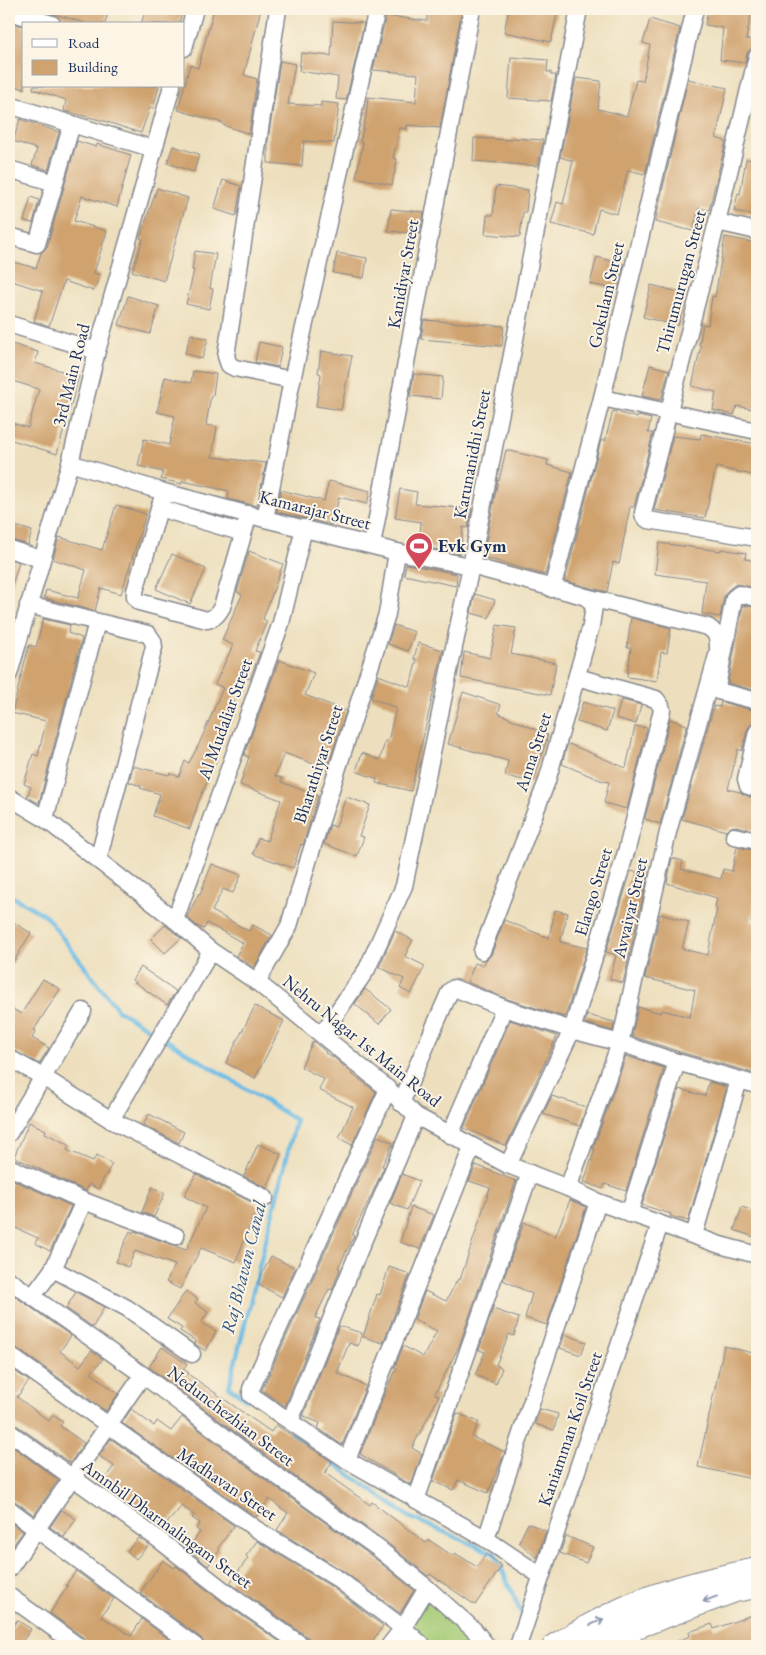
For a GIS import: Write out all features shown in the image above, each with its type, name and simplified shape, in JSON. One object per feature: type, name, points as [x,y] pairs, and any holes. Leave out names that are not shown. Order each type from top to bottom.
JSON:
[{"type":"main road","points":[[555,1646],[587,1626],[650,1598],[757,1570]]},
{"type":"main road","points":[[591,1646],[631,1638],[735,1590],[757,1586]]},
{"type":"street","points":[[185,44],[195,9]]},
{"type":"street","points":[[278,9],[226,356],[229,365],[235,368],[292,380]]},
{"type":"street","points":[[164,492],[135,591],[135,598],[139,602],[206,620],[213,618],[222,607],[243,533],[257,517],[292,380],[377,9]]},
{"type":"street","name":"Kanidiyar Street","points":[[372,546],[472,9]]},
{"type":"street","name":"Karunanidhi Street","points":[[322,1034],[367,970],[404,886],[471,566],[579,9]]},
{"type":"street","name":"Gokulam Street","points":[[552,589],[602,398],[695,9]]},
{"type":"street","points":[[9,12],[45,22]]},
{"type":"street","name":"Thirumurugan Street","points":[[757,56],[643,513],[644,517],[654,522],[757,538]]},
{"type":"street","name":"3rd Main Road","points":[[9,674],[12,648],[28,605],[70,463],[96,351],[171,88]]},
{"type":"street","points":[[9,105],[154,149]]},
{"type":"street","points":[[9,236],[36,244],[72,124]]},
{"type":"street","points":[[10,174],[55,182]]},
{"type":"street","points":[[717,222],[757,231]]},
{"type":"street","points":[[9,324],[96,351]]},
{"type":"street","points":[[602,398],[757,431]]},
{"type":"street","name":"Kamarajar Street","points":[[70,463],[164,492],[257,517],[397,552],[471,566],[552,589]]},
{"type":"street","points":[[159,508],[243,533]]},
{"type":"street","name":"Al Mudaliar Street","points":[[175,920],[280,623],[304,528]]},
{"type":"street","points":[[9,549],[41,559]]},
{"type":"street","name":"Bharathiyar Street","points":[[257,982],[289,926],[388,614],[397,552]]},
{"type":"street","points":[[552,589],[586,597]]},
{"type":"street","points":[[757,598],[739,594],[734,598],[717,687],[718,690],[757,701]]},
{"type":"street","name":"Avvaiyar Street","points":[[568,1188],[620,1042],[668,832],[718,652],[717,634],[708,628],[586,597]]},
{"type":"street","name":"Anna Street","points":[[482,951],[546,781],[577,677],[594,614],[594,606],[586,597]]},
{"type":"street","points":[[28,605],[148,634],[153,641],[154,647],[98,860]]},
{"type":"street","points":[[45,819],[97,622]]},
{"type":"street","name":"Elango Street","points":[[508,1165],[572,1030],[627,849],[662,710],[656,699],[577,677]]},
{"type":"street","points":[[757,732],[746,780],[748,786],[757,789]]},
{"type":"street","name":"Nehru Nagar 1st Main Road","points":[[9,797],[45,819],[175,920],[211,951],[257,982],[388,1089],[416,1116],[508,1165],[568,1188],[598,1202],[720,1245],[757,1255]]},
{"type":"street","points":[[734,836],[757,841]]},
{"type":"street","points":[[112,1120],[211,951]]},
{"type":"street","points":[[401,1103],[450,991],[454,988],[504,1008],[572,1030],[620,1042],[677,1062],[757,1085]]},
{"type":"street","points":[[450,1135],[504,1008]]},
{"type":"street","points":[[9,1133],[84,1011]]},
{"type":"street","points":[[9,1058],[44,1077],[112,1120],[265,1198]]},
{"type":"street","points":[[629,1214],[677,1062]]},
{"type":"street","points":[[694,1236],[739,1080]]},
{"type":"street","points":[[388,1089],[319,1237],[250,1393],[347,1460],[486,1539],[541,1576]]},
{"type":"street","points":[[290,1421],[353,1264],[416,1116]]},
{"type":"street","points":[[347,1460],[472,1147]]},
{"type":"street","points":[[9,1167],[84,1201],[176,1236]]},
{"type":"street","points":[[416,1500],[530,1174]]},
{"type":"street","points":[[32,1296],[53,1269],[84,1201]]},
{"type":"street","points":[[486,1539],[598,1202]]},
{"type":"street","name":"Kaniamman Koil Street","points":[[518,1646],[660,1224]]},
{"type":"street","points":[[53,1269],[126,1308],[192,1354]]},
{"type":"street","name":"Nedunchezhian Street","points":[[9,1280],[143,1375],[266,1468],[379,1549],[474,1630],[487,1646]]},
{"type":"street","name":"Madhavan Street","points":[[9,1354],[256,1529],[338,1579],[404,1628],[423,1646]]},
{"type":"street","points":[[9,1569],[143,1375]]},
{"type":"street","name":"Amnbil Dharmalingam Street","points":[[9,1432],[158,1540],[227,1593],[303,1646]]},
{"type":"street","points":[[9,1509],[195,1646]]},
{"type":"street","points":[[389,1646],[404,1628],[427,1588]]},
{"type":"street","points":[[9,1596],[78,1646]]},
{"type":"green space","points":[[429,1594],[481,1646],[432,1646],[410,1626]]},
{"type":"building","points":[[48,9],[109,9],[106,22],[81,22],[48,12]]},
{"type":"building","points":[[146,9],[183,9],[180,22],[142,22]]},
{"type":"building","points":[[214,9],[261,9],[244,75],[257,79],[249,134],[223,125],[223,123],[178,110],[190,65],[198,68]]},
{"type":"building","points":[[428,9],[462,9],[440,128],[407,125],[407,129],[400,128],[393,158],[397,159],[392,185],[356,177],[363,143],[360,142],[366,117],[368,97],[416,102],[418,74],[373,70],[386,16],[427,21]]},
{"type":"building","points":[[509,9],[558,9],[551,42],[504,32]]},
{"type":"building","points":[[708,9],[752,9],[746,39],[754,40],[753,47],[747,53],[745,63],[720,60],[723,28],[705,25]]},
{"type":"building","points":[[650,19],[680,28],[645,174],[628,170],[617,214],[599,209],[593,234],[551,224],[557,202],[563,204],[573,161],[560,157],[576,78],[601,81],[598,109],[627,116],[636,80],[643,81],[650,45],[643,43]]},
{"type":"building","points":[[333,21],[364,23],[346,100],[336,99],[338,77],[299,71],[301,53],[331,56]]},
{"type":"building","points":[[12,23],[22,26],[22,88],[24,89],[9,84],[9,40]]},
{"type":"building","points":[[511,57],[548,60],[547,72],[551,72],[551,75],[556,75],[551,101],[508,98]]},
{"type":"building","points":[[280,61],[295,64],[288,104],[321,106],[321,102],[339,104],[334,143],[304,141],[302,166],[268,163],[268,140]]},
{"type":"building","points":[[688,79],[727,88],[716,138],[725,141],[725,145],[709,210],[699,208],[693,231],[655,222]]},
{"type":"building","points":[[158,88],[153,108],[150,107],[141,133],[64,111],[66,100],[33,89]]},
{"type":"building","points":[[20,119],[59,132],[48,170],[32,165],[37,149],[13,141]]},
{"type":"building","points":[[474,138],[543,140],[538,166],[473,161]]},
{"type":"building","points":[[77,141],[96,147],[97,144],[131,155],[117,207],[82,196],[74,221],[107,231],[94,273],[100,275],[94,291],[64,281],[49,326],[34,321],[43,291],[9,280],[9,261],[36,268],[41,253],[47,247]]},
{"type":"building","points":[[173,146],[199,154],[194,172],[167,163]]},
{"type":"building","points":[[746,159],[757,161],[757,215],[734,211],[738,193],[740,194]]},
{"type":"building","points":[[223,180],[241,186],[236,216],[214,209]]},
{"type":"building","points":[[496,186],[528,190],[526,212],[523,212],[520,237],[485,234],[487,215],[493,215]]},
{"type":"building","points":[[157,188],[188,198],[164,281],[132,271],[143,239],[140,238]]},
{"type":"building","points":[[31,197],[39,200],[33,223],[24,221]]},
{"type":"building","points":[[391,209],[424,212],[420,234],[388,231]]},
{"type":"building","points":[[725,237],[757,243],[757,410],[737,406],[734,415],[713,410],[716,392],[692,386],[701,346],[699,346],[703,324],[708,325],[712,296],[715,297]]},
{"type":"building","points":[[195,251],[216,254],[210,288],[213,289],[209,309],[186,304],[194,270],[192,270]]},
{"type":"building","points":[[337,253],[367,258],[364,278],[333,273]]},
{"type":"building","points":[[597,257],[624,264],[618,290],[590,284]]},
{"type":"building","points":[[651,285],[687,294],[678,326],[643,317]]},
{"type":"building","points":[[128,296],[159,306],[150,334],[119,325]]},
{"type":"building","points":[[424,320],[504,326],[502,346],[421,339]]},
{"type":"building","points":[[191,334],[208,339],[202,359],[185,353]]},
{"type":"building","points":[[259,342],[282,347],[278,367],[255,362]]},
{"type":"building","points":[[9,343],[38,352],[35,363],[79,376],[57,454],[9,439],[9,422],[28,428],[39,389],[9,380]]},
{"type":"building","points":[[321,351],[352,356],[341,410],[316,406],[321,374],[318,373]]},
{"type":"building","points":[[650,365],[669,370],[661,400],[642,396]]},
{"type":"building","points":[[193,371],[216,374],[206,425],[217,427],[212,457],[266,463],[257,506],[228,499],[229,491],[182,481],[182,484],[161,479],[163,472],[138,466],[144,439],[169,445],[175,416],[157,412],[165,377],[191,383]]},
{"type":"building","points":[[414,374],[443,377],[441,399],[410,396]]},
{"type":"building","points":[[613,411],[637,418],[638,416],[651,419],[648,433],[653,433],[634,507],[630,507],[619,564],[613,562],[607,592],[565,581],[601,440],[605,441]]},
{"type":"building","points":[[701,434],[757,444],[757,476],[716,467],[705,518],[654,510],[673,436],[700,439]]},
{"type":"building","points":[[506,450],[548,460],[547,465],[572,472],[545,575],[483,557],[498,480]]},
{"type":"building","points":[[329,481],[370,491],[367,504],[339,497],[332,525],[277,512],[281,490],[324,501]]},
{"type":"building","points":[[400,489],[417,492],[415,504],[472,509],[468,528],[463,527],[460,554],[419,546],[421,522],[395,518]]},
{"type":"building","points":[[116,505],[146,514],[121,594],[101,588],[95,611],[44,598],[46,590],[78,598],[86,570],[53,559],[59,537],[102,550]]},
{"type":"building","points":[[9,524],[32,531],[28,545],[9,539]]},
{"type":"building","points":[[659,543],[746,553],[745,559],[757,561],[757,588],[736,584],[724,596],[720,617],[702,614],[706,581],[655,574]]},
{"type":"building","points":[[249,551],[283,564],[263,619],[267,621],[255,651],[260,652],[250,679],[244,677],[229,712],[233,714],[219,745],[221,746],[215,758],[217,759],[198,803],[190,829],[153,816],[160,794],[140,788],[141,786],[129,782],[133,766],[169,775],[170,773],[179,777],[185,761],[189,763],[199,744],[223,688],[215,684],[233,645],[222,640],[242,595],[237,592]]},
{"type":"building","points":[[172,554],[206,569],[190,604],[156,589]]},
{"type":"building","points":[[9,559],[19,562],[12,585],[9,584]]},
{"type":"building","points":[[406,564],[457,574],[456,586],[404,575]]},
{"type":"building","points":[[475,594],[495,600],[489,618],[471,613]]},
{"type":"building","points":[[743,605],[757,608],[757,691],[728,683]]},
{"type":"building","points":[[631,618],[671,628],[667,653],[661,652],[657,681],[627,677],[631,648],[627,648]]},
{"type":"building","points":[[43,619],[70,625],[68,633],[82,638],[39,803],[27,797],[31,787],[24,784],[33,754],[38,756],[46,721],[12,713],[29,645],[36,647]]},
{"type":"building","points":[[394,625],[415,632],[408,651],[388,644]]},
{"type":"building","points":[[497,625],[516,628],[511,654],[556,663],[550,695],[461,678],[464,652],[490,658]]},
{"type":"building","points":[[418,643],[443,650],[411,791],[376,783],[377,779],[356,771],[362,753],[380,760],[385,741],[388,741],[396,708],[371,698],[378,675],[410,687],[417,659],[414,659]]},
{"type":"building","points":[[279,660],[314,673],[305,695],[346,711],[327,769],[284,753],[275,776],[282,778],[281,782],[318,796],[303,845],[301,844],[293,868],[253,854],[258,838],[267,841],[281,800],[240,785],[249,757],[244,755]]},
{"type":"building","points":[[463,692],[501,705],[498,713],[548,735],[533,782],[505,776],[508,761],[448,744]]},
{"type":"building","points":[[621,700],[641,705],[636,724],[616,718]]},
{"type":"building","points":[[583,702],[613,711],[607,731],[577,722]]},
{"type":"building","points":[[721,702],[756,711],[752,723],[747,730],[742,751],[738,749],[728,789],[757,799],[757,831],[736,826],[726,831],[682,819],[714,706],[720,707]]},
{"type":"building","points":[[670,719],[687,725],[660,824],[645,819]]},
{"type":"building","points":[[635,726],[647,728],[627,809],[604,803],[609,782],[562,764],[569,744],[626,768]]},
{"type":"building","points":[[346,797],[370,805],[359,836],[364,837],[357,856],[324,844],[330,825],[336,827]]},
{"type":"building","points":[[737,847],[757,851],[757,891],[751,922],[757,923],[757,1074],[632,1036],[638,1007],[661,1013],[662,1010],[690,1017],[695,990],[645,978],[660,914],[689,922],[682,949],[708,955],[717,908],[715,907],[717,898],[667,883],[672,858],[683,861],[681,869],[721,879],[723,869],[732,871]]},
{"type":"building","points":[[212,864],[241,875],[233,893],[223,889],[212,911],[249,931],[253,925],[272,935],[254,968],[236,956],[243,943],[207,923],[204,929],[197,926],[187,917],[200,894]]},
{"type":"building","points":[[631,871],[648,875],[623,983],[610,979],[616,955],[606,952]]},
{"type":"building","points":[[555,910],[568,913],[560,942],[587,948],[565,1017],[507,999],[467,982],[475,963],[483,966],[491,955],[504,920],[549,938]]},
{"type":"building","points":[[13,922],[31,933],[9,969],[9,930]]},
{"type":"building","points":[[165,925],[181,938],[165,953],[151,939]]},
{"type":"building","points":[[395,931],[413,940],[405,956],[425,966],[411,994],[400,988],[404,979],[379,967]]},
{"type":"building","points":[[141,967],[176,991],[167,1005],[132,980]]},
{"type":"building","points":[[43,979],[60,989],[34,1030],[36,1031],[32,1038],[49,1048],[39,1064],[9,1048],[9,1007],[21,1014]]},
{"type":"building","points":[[365,989],[391,1009],[379,1024],[355,1004]]},
{"type":"building","points":[[255,1006],[284,1021],[255,1078],[226,1063]]},
{"type":"building","points":[[587,1015],[614,1022],[613,1031],[585,1023]]},
{"type":"building","points":[[510,1020],[557,1036],[506,1146],[464,1128]]},
{"type":"building","points":[[313,1041],[325,1053],[333,1057],[351,1074],[376,1092],[352,1145],[339,1138],[353,1107],[319,1090],[324,1079],[301,1067]]},
{"type":"building","points":[[626,1056],[664,1068],[626,1191],[605,1184],[603,1189],[584,1182],[595,1149],[593,1149]]},
{"type":"building","points":[[709,1082],[727,1087],[688,1221],[642,1205],[679,1089],[705,1096]]},
{"type":"building","points":[[552,1096],[586,1107],[580,1126],[543,1114]]},
{"type":"building","points":[[149,1114],[184,1132],[179,1143],[143,1125]]},
{"type":"building","points":[[29,1122],[46,1130],[45,1133],[69,1145],[67,1150],[93,1161],[97,1155],[112,1164],[98,1189],[89,1184],[86,1191],[14,1157]]},
{"type":"building","points":[[378,1136],[393,1143],[382,1166],[384,1167],[352,1235],[354,1236],[338,1268],[340,1269],[332,1290],[329,1289],[315,1318],[320,1319],[285,1406],[262,1390]]},
{"type":"building","points":[[258,1144],[281,1154],[267,1188],[244,1176]]},
{"type":"building","points":[[476,1165],[516,1181],[459,1346],[435,1394],[439,1396],[412,1448],[422,1454],[411,1485],[360,1454],[397,1368],[395,1367],[403,1346],[423,1357],[437,1331],[414,1320],[425,1291],[446,1301],[458,1279],[460,1280],[490,1188],[469,1181]]},
{"type":"building","points":[[196,1174],[261,1207],[257,1219],[253,1217],[236,1262],[201,1248],[180,1289],[166,1282],[175,1265],[135,1251],[128,1267],[116,1262],[130,1231],[186,1250],[206,1208],[184,1196]]},
{"type":"building","points":[[402,1174],[419,1181],[407,1210],[390,1203]]},
{"type":"building","points":[[13,1180],[71,1206],[50,1251],[35,1243],[38,1238],[9,1225],[9,1188]]},
{"type":"building","points":[[152,1187],[165,1193],[154,1217],[142,1212]]},
{"type":"building","points":[[570,1200],[586,1207],[547,1325],[525,1318],[532,1294],[503,1280],[524,1222],[555,1237]]},
{"type":"building","points":[[411,1207],[434,1215],[420,1249],[400,1242]]},
{"type":"building","points":[[742,1207],[757,1212],[757,1238],[734,1230]]},
{"type":"building","points":[[271,1256],[295,1268],[282,1297],[257,1284]]},
{"type":"building","points":[[389,1267],[410,1274],[383,1343],[363,1337],[377,1294],[380,1295]]},
{"type":"building","points":[[186,1291],[198,1299],[195,1303],[208,1312],[201,1323],[216,1331],[206,1351],[195,1344],[196,1341],[180,1331],[182,1328],[167,1319]]},
{"type":"building","points":[[9,1292],[71,1336],[60,1351],[80,1366],[91,1351],[103,1359],[91,1373],[118,1394],[106,1411],[15,1347],[9,1345]]},
{"type":"building","points":[[76,1292],[104,1307],[93,1327],[66,1308]]},
{"type":"building","points":[[493,1309],[519,1318],[514,1336],[509,1334],[496,1365],[502,1368],[496,1384],[475,1375],[485,1352],[479,1350]]},
{"type":"building","points":[[339,1326],[362,1333],[358,1346],[349,1343],[337,1373],[366,1386],[342,1445],[318,1428],[320,1423],[303,1416]]},
{"type":"building","points":[[565,1334],[586,1342],[581,1355],[560,1348]]},
{"type":"building","points":[[724,1346],[757,1354],[757,1480],[698,1467]]},
{"type":"building","points":[[162,1347],[187,1364],[183,1369],[188,1374],[271,1432],[276,1425],[332,1462],[325,1473],[370,1505],[372,1502],[426,1543],[429,1540],[453,1556],[455,1553],[477,1567],[486,1554],[502,1566],[475,1605],[430,1574],[428,1576],[385,1541],[272,1460],[149,1367]]},
{"type":"building","points":[[9,1367],[29,1381],[17,1397],[49,1421],[53,1415],[63,1422],[60,1426],[84,1443],[70,1463],[15,1424],[9,1422]]},
{"type":"building","points":[[131,1409],[154,1426],[157,1421],[171,1431],[182,1417],[373,1557],[414,1590],[400,1613],[343,1571],[277,1530],[288,1513],[269,1499],[256,1517],[122,1423]]},
{"type":"building","points":[[540,1409],[558,1414],[554,1430],[535,1424]]},
{"type":"building","points":[[457,1413],[479,1422],[472,1437],[505,1452],[488,1493],[458,1480],[453,1490],[433,1481]]},
{"type":"building","points":[[111,1439],[234,1526],[208,1566],[188,1549],[200,1532],[196,1529],[200,1523],[192,1518],[194,1515],[182,1506],[162,1529],[100,1485],[114,1466],[99,1456]]},
{"type":"building","points":[[9,1444],[58,1480],[34,1515],[15,1501],[9,1499]]},
{"type":"building","points":[[62,1510],[76,1519],[64,1537],[50,1527]]},
{"type":"building","points":[[9,1521],[23,1532],[13,1545],[9,1542]]},
{"type":"building","points":[[528,1523],[546,1531],[537,1558],[519,1542]]},
{"type":"building","points":[[566,1536],[593,1547],[586,1563],[560,1553]]},
{"type":"building","points":[[139,1538],[149,1545],[136,1559],[127,1551]]},
{"type":"building","points":[[257,1541],[332,1587],[383,1626],[369,1646],[313,1646],[309,1638],[230,1583],[248,1558],[246,1556]]},
{"type":"building","points":[[163,1560],[174,1568],[176,1566],[221,1601],[286,1646],[208,1646],[204,1644],[201,1638],[140,1593]]},
{"type":"building","points":[[76,1571],[114,1599],[101,1616],[131,1636],[142,1619],[178,1646],[91,1646],[88,1644],[84,1638],[50,1613]]},
{"type":"building","points":[[757,1613],[757,1646],[667,1646],[690,1636],[689,1632],[712,1624],[714,1629]]},
{"type":"building","points":[[17,1620],[31,1629],[19,1646],[9,1641],[9,1633]]},
{"type":"waterway","name":"Raj Bhavan Canal","points":[[9,895],[45,915],[118,1010],[296,1120],[229,1387],[247,1400]]},
{"type":"waterway","name":"Raj Bhavan Canal","points":[[292,1433],[409,1517],[495,1554],[523,1617]]},
{"type":"place","name":"Evk Gym","points":[[419,570]]}]
